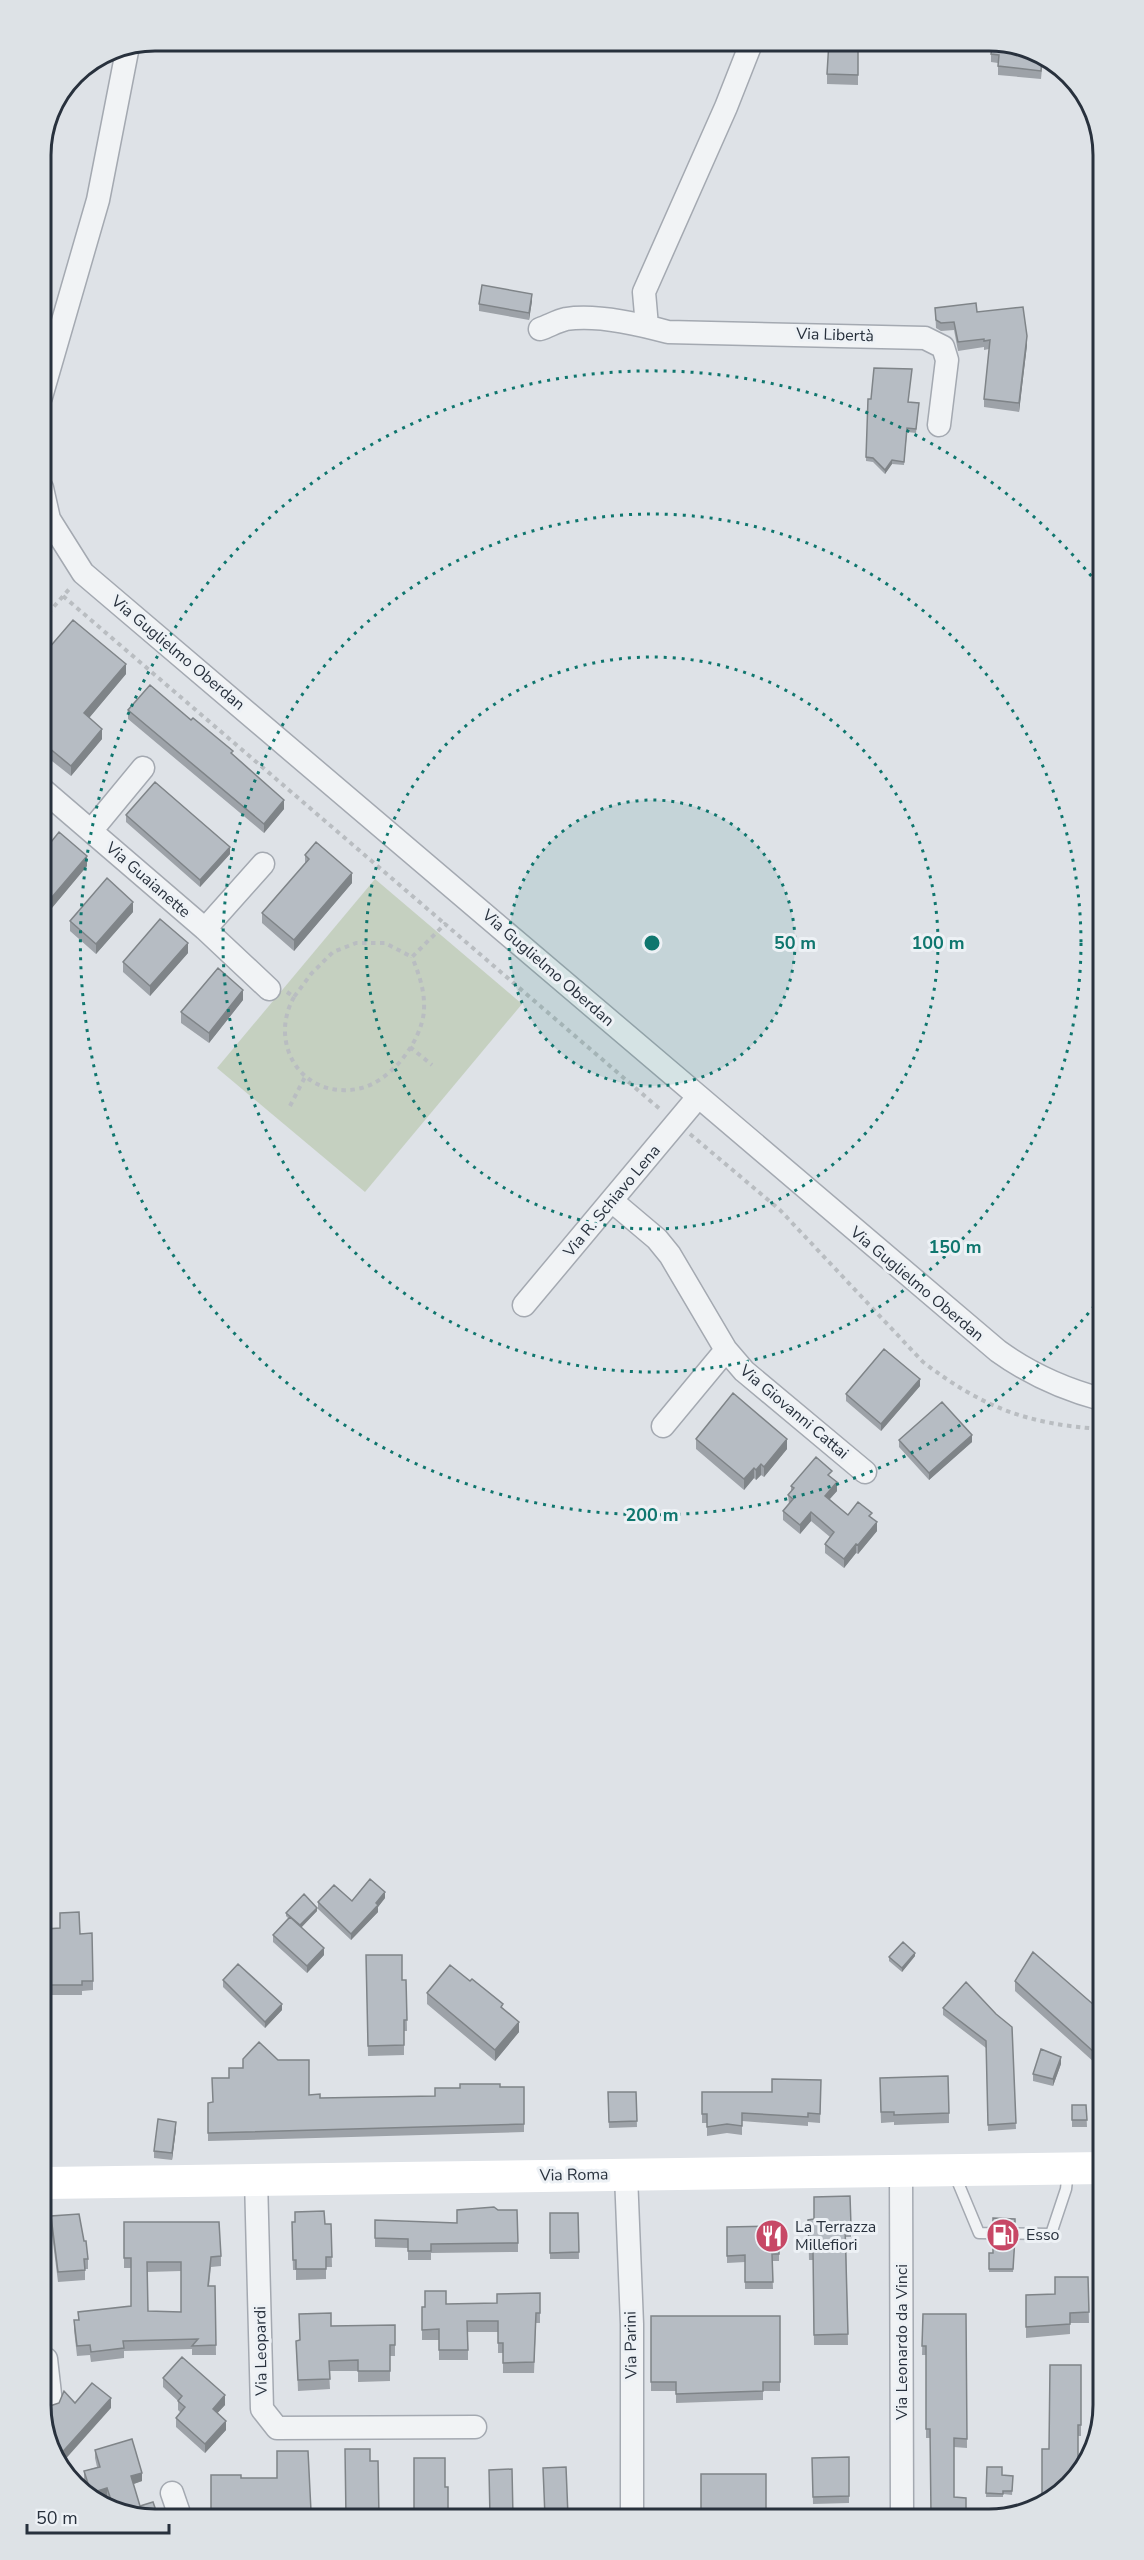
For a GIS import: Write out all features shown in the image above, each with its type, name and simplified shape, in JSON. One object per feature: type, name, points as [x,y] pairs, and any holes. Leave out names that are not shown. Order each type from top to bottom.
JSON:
[{"type":"main road","name":"Via Roma","points":[[51,2183],[1093,2168]]},
{"type":"street","points":[[647,326],[644,292],[726,107],[748,51]]},
{"type":"street","points":[[51,362],[98,200],[126,56]]},
{"type":"street","name":"Via Libertà","points":[[540,329],[564,319],[584,317],[647,326],[668,332],[925,338],[943,347],[947,360],[939,425]]},
{"type":"street","name":"Via Guglielmo Oberdan","points":[[51,522],[83,573],[998,1351],[1025,1370],[1054,1384],[1093,1396]]},
{"type":"street","name":"Via Guaianette","points":[[91,831],[143,768]]},
{"type":"street","name":"Via Guaianette","points":[[51,797],[269,988]]},
{"type":"street","name":"Via Guaianette","points":[[204,929],[263,864]]},
{"type":"street","name":"Via R. Schiavo Lena","points":[[524,1305],[698,1097]]},
{"type":"street","name":"Via Giovanni Cattai","points":[[612,1201],[657,1239],[670,1255],[726,1350],[744,1371],[865,1472]]},
{"type":"street","name":"Via Giovanni Cattai","points":[[663,1426],[726,1350]]},
{"type":"street","name":"Via Leonardo da Vinci","points":[[901,2170],[902,2509]]},
{"type":"street","name":"Via Parini","points":[[626,2175],[632,2324],[632,2509]]},
{"type":"street","name":"Via Leopardi","points":[[255,2179],[262,2409],[277,2428],[475,2427]]},
{"type":"street","points":[[172,2493],[178,2509]]},
{"type":"lane","points":[[952,2170],[980,2233],[1051,2234],[1066,2189],[1069,2168]]},
{"type":"path","points":[[51,610],[83,573]]},
{"type":"path","points":[[63,596],[444,924]]},
{"type":"path","points":[[294,997],[288,1008],[284,1024],[285,1046],[294,1065],[313,1082],[336,1089],[357,1089],[381,1079],[410,1047],[420,1029],[424,1012],[424,994],[412,957]]},
{"type":"path","points":[[410,1047],[432,1065]]},
{"type":"path","points":[[290,1106],[305,1077]]},
{"type":"green space","points":[[375,879],[522,1004],[365,1192],[217,1068]]},
{"type":"building","points":[[828,51],[858,51],[858,75],[827,74]]},
{"type":"building","points":[[991,51],[996,51],[1022,57],[1041,65],[1041,71],[998,66],[999,55],[991,54]]},
{"type":"building","points":[[482,285],[532,294],[529,313],[479,304]]},
{"type":"building","points":[[976,303],[977,312],[1023,307],[1027,336],[1019,403],[984,399],[990,340],[958,342],[954,322],[941,323],[936,320],[935,308]]},
{"type":"building","points":[[874,368],[912,369],[908,402],[919,403],[916,429],[907,428],[904,462],[892,460],[885,470],[873,458],[866,457],[868,399],[871,399]]},
{"type":"building","points":[[73,620],[126,664],[84,713],[102,729],[71,766],[51,750],[51,646]]},
{"type":"building","points":[[150,685],[191,720],[193,718],[233,751],[231,753],[284,800],[264,824],[128,710]]},
{"type":"building","points":[[155,782],[230,847],[200,880],[126,815]]},
{"type":"building","points":[[59,832],[87,856],[51,898],[51,842]]},
{"type":"building","points":[[316,842],[352,873],[294,940],[262,913],[309,859],[305,855]]},
{"type":"building","points":[[107,878],[133,902],[96,944],[70,921]]},
{"type":"building","points":[[160,919],[188,943],[150,986],[123,962]]},
{"type":"building","points":[[218,968],[243,990],[209,1033],[181,1012]]},
{"type":"building","points":[[884,1349],[920,1379],[881,1424],[846,1394]]},
{"type":"building","points":[[733,1393],[787,1439],[764,1467],[761,1464],[756,1470],[754,1468],[744,1479],[696,1439]]},
{"type":"building","points":[[942,1402],[972,1435],[929,1473],[899,1440]]},
{"type":"building","points":[[816,1457],[832,1471],[828,1475],[837,1482],[825,1496],[848,1515],[858,1502],[872,1513],[869,1516],[877,1522],[844,1559],[825,1544],[834,1532],[811,1512],[800,1525],[783,1511],[793,1499],[788,1495],[794,1488],[791,1486]]},
{"type":"building","points":[[370,1879],[385,1892],[376,1903],[378,1905],[351,1934],[318,1902],[334,1885],[352,1901]]},
{"type":"building","points":[[304,1894],[317,1908],[300,1925],[286,1913]]},
{"type":"building","points":[[79,1912],[80,1934],[92,1933],[93,1981],[82,1981],[82,1985],[51,1985],[51,1929],[60,1928],[60,1913]]},
{"type":"building","points":[[290,1917],[324,1948],[307,1966],[273,1935]]},
{"type":"building","points":[[903,1942],[915,1953],[902,1968],[889,1957]]},
{"type":"building","points":[[1033,1952],[1093,2004],[1093,2051],[1015,1981]]},
{"type":"building","points":[[366,1955],[402,1955],[402,1980],[406,1980],[407,2020],[404,2020],[404,2045],[368,2046]]},
{"type":"building","points":[[238,1964],[282,2004],[265,2022],[223,1980]]},
{"type":"building","points":[[450,1965],[503,2004],[501,2007],[519,2022],[495,2050],[427,1993]]},
{"type":"building","points":[[966,1982],[996,2014],[1012,2027],[1016,2123],[988,2125],[986,2041],[943,2008]]},
{"type":"building","points":[[259,2042],[278,2060],[309,2060],[309,2095],[320,2094],[320,2098],[435,2096],[435,2088],[460,2088],[460,2084],[500,2084],[500,2087],[524,2087],[524,2124],[208,2133],[208,2103],[213,2102],[212,2078],[229,2078],[229,2068],[243,2068],[243,2059]]},
{"type":"building","points":[[1041,2049],[1061,2057],[1053,2079],[1033,2074]]},
{"type":"building","points":[[948,2076],[949,2113],[894,2115],[894,2112],[881,2112],[880,2078]]},
{"type":"building","points":[[772,2079],[821,2080],[820,2114],[808,2113],[808,2117],[742,2113],[742,2126],[727,2124],[707,2127],[707,2114],[702,2114],[702,2092],[772,2092]]},
{"type":"building","points":[[608,2092],[636,2092],[637,2121],[609,2122]]},
{"type":"building","points":[[1072,2105],[1086,2105],[1087,2120],[1072,2120]]},
{"type":"building","points":[[158,2119],[176,2122],[172,2153],[154,2151]]},
{"type":"building","points":[[850,2196],[851,2226],[845,2226],[848,2334],[814,2335],[813,2250],[809,2250],[808,2220],[814,2219],[814,2197]]},
{"type":"building","points":[[494,2207],[498,2210],[517,2210],[518,2243],[431,2244],[431,2251],[408,2251],[408,2239],[375,2238],[375,2220],[457,2223],[457,2210]]},
{"type":"building","points":[[324,2211],[325,2224],[331,2224],[332,2257],[326,2257],[326,2269],[296,2269],[296,2260],[293,2260],[292,2222],[295,2222],[295,2212]]},
{"type":"building","points":[[550,2213],[578,2213],[579,2252],[550,2253]]},
{"type":"building","points":[[79,2214],[88,2259],[84,2259],[85,2270],[58,2272],[51,2216]]},
{"type":"building","points":[[993,2218],[1015,2219],[1015,2222],[993,2222]]},
{"type":"building","points":[[124,2222],[219,2222],[221,2256],[211,2257],[208,2286],[215,2286],[216,2345],[192,2346],[198,2339],[123,2341],[124,2348],[91,2352],[90,2345],[77,2346],[74,2320],[79,2320],[78,2312],[131,2306],[131,2258],[124,2258]],"holes":[[[147,2262],[181,2262],[181,2312],[148,2311]]]},
{"type":"building","points":[[779,2226],[779,2254],[772,2254],[773,2282],[745,2282],[745,2255],[727,2256],[727,2227]]},
{"type":"building","points":[[993,2237],[1015,2237],[1013,2269],[989,2269],[989,2253],[993,2253]]},
{"type":"building","points":[[1055,2277],[1088,2277],[1089,2312],[1070,2313],[1070,2324],[1026,2327],[1026,2295],[1055,2294]]},
{"type":"building","points":[[425,2291],[446,2291],[446,2304],[497,2303],[497,2294],[540,2293],[540,2313],[536,2313],[534,2362],[503,2363],[503,2343],[498,2343],[498,2321],[467,2321],[468,2350],[439,2350],[439,2329],[422,2330]]},
{"type":"building","points":[[331,2313],[331,2326],[395,2325],[395,2345],[390,2345],[390,2371],[358,2371],[358,2360],[329,2361],[330,2379],[298,2380],[296,2341],[300,2340],[299,2314]]},
{"type":"building","points":[[923,2314],[966,2314],[967,2439],[954,2438],[954,2497],[966,2498],[966,2509],[931,2509],[930,2429],[926,2429],[926,2346],[922,2346]]},
{"type":"building","points":[[651,2316],[780,2316],[780,2382],[763,2382],[763,2391],[676,2394],[676,2382],[651,2382]]},
{"type":"building","points":[[182,2357],[225,2395],[213,2409],[226,2421],[205,2444],[176,2418],[185,2407],[178,2401],[182,2396],[163,2378]]},
{"type":"building","points":[[1050,2365],[1081,2365],[1081,2425],[1078,2425],[1078,2458],[1062,2478],[1042,2493],[1042,2449],[1049,2449]]},
{"type":"building","points":[[92,2383],[111,2398],[63,2452],[53,2425],[51,2406],[59,2403],[64,2391],[75,2403]]},
{"type":"building","points":[[132,2439],[142,2473],[131,2476],[140,2506],[153,2502],[155,2509],[122,2503],[111,2499],[107,2488],[98,2491],[88,2483],[84,2471],[100,2467],[95,2450]]},
{"type":"building","points":[[345,2449],[370,2449],[370,2461],[378,2461],[379,2509],[346,2509]]},
{"type":"building","points":[[277,2451],[308,2451],[311,2509],[211,2509],[211,2475],[277,2478]]},
{"type":"building","points":[[849,2457],[849,2496],[813,2497],[812,2458]]},
{"type":"building","points":[[414,2458],[445,2458],[448,2509],[414,2509]]},
{"type":"building","points":[[566,2467],[568,2509],[545,2509],[543,2468]]},
{"type":"building","points":[[987,2467],[1002,2467],[1002,2475],[1013,2476],[1012,2491],[1003,2491],[1003,2494],[986,2493]]},
{"type":"building","points":[[512,2469],[513,2509],[490,2509],[489,2470]]},
{"type":"building","points":[[701,2474],[766,2474],[766,2509],[701,2509]]},
{"type":"place","name":"Esso","points":[[1003,2235]]},
{"type":"place","name":"La Terrazza Millefiori","points":[[772,2236]]}]
